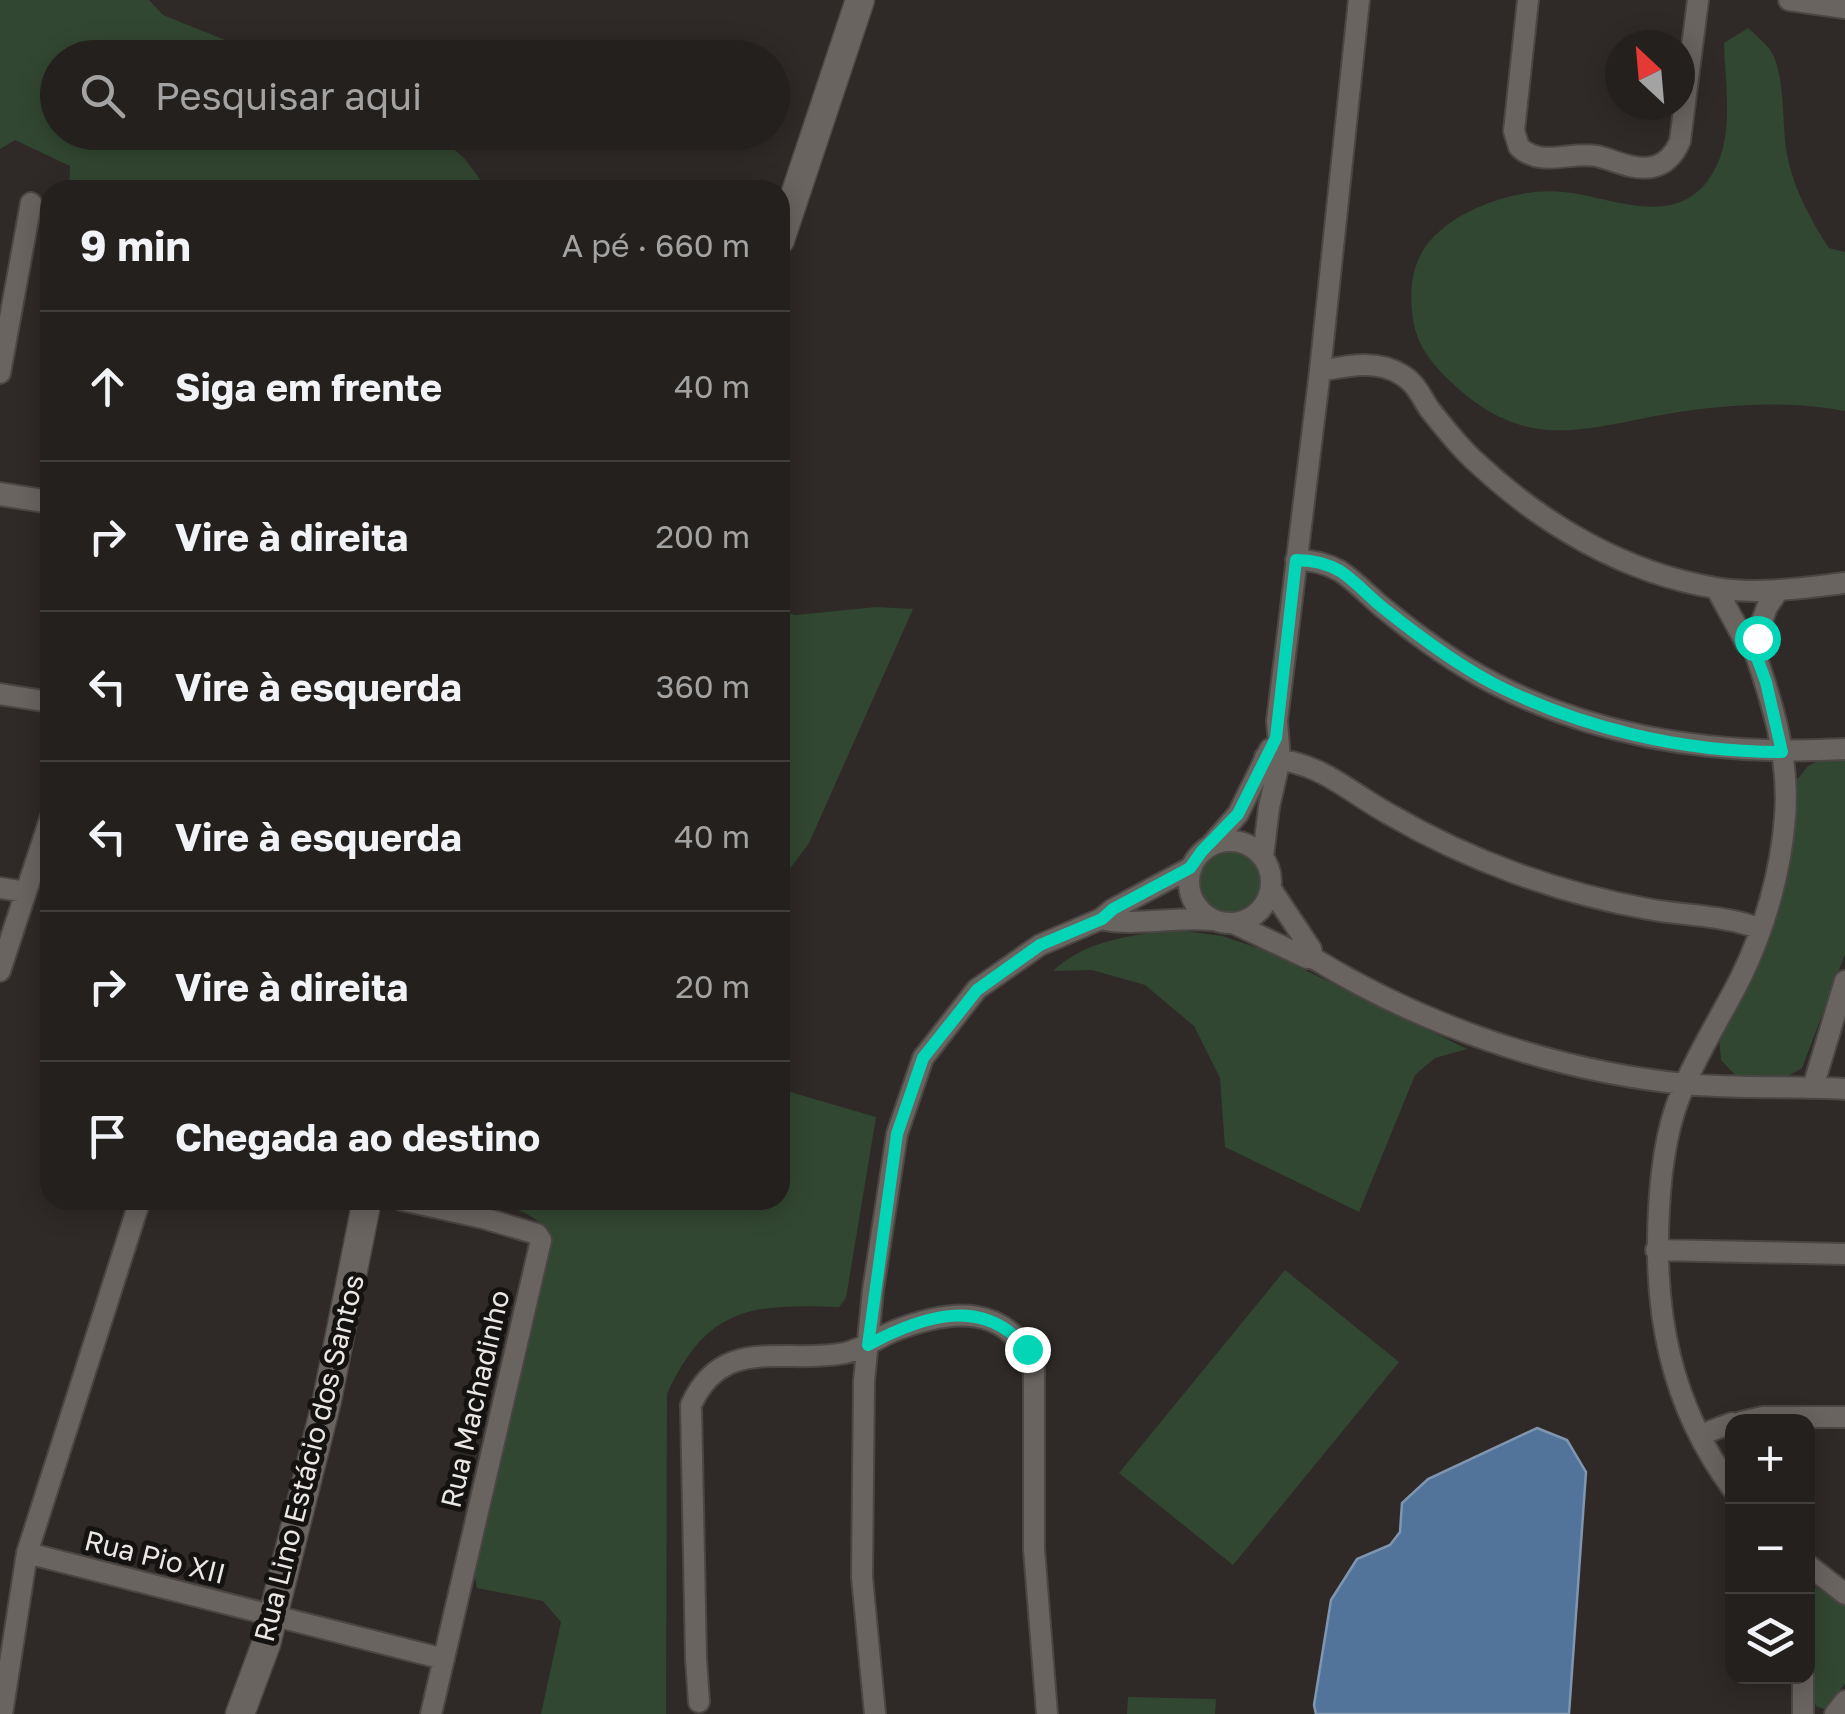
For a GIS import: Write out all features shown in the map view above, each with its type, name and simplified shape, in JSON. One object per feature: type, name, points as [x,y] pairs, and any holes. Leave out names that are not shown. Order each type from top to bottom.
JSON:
[{"type":"main road","points":[[790,210],[860,0]]},
{"type":"main road","name":"Rua Lino Estácio dos Santos","points":[[240,1714],[266,1644],[327,1400],[366,1210]]},
{"type":"street","points":[[1263,857],[1359,0]]},
{"type":"street","points":[[1528,0],[1514,131],[1519,147],[1533,157],[1592,155],[1641,168],[1661,164],[1676,150],[1680,140],[1698,0]]},
{"type":"street","points":[[1789,0],[1845,8]]},
{"type":"street","points":[[0,373],[30,204]]},
{"type":"street","points":[[1320,370],[1366,365],[1386,367],[1404,376],[1474,460],[1552,522],[1642,569],[1716,588],[1778,591],[1845,583]]},
{"type":"street","points":[[0,494],[40,500]]},
{"type":"street","points":[[1296,560],[1315,560],[1340,571],[1444,654],[1494,684],[1557,712],[1639,737],[1723,750],[1845,749]]},
{"type":"street","points":[[1716,588],[1746,644],[1753,647]]},
{"type":"street","points":[[1725,1477],[1700,1436],[1676,1382],[1660,1317],[1656,1250],[1661,1171],[1685,1084],[1743,973],[1761,929],[1777,871],[1786,816],[1782,752],[1766,682],[1753,647],[1766,608],[1778,591]]},
{"type":"street","points":[[0,694],[40,700]]},
{"type":"street","points":[[875,1714],[862,1577],[868,1345],[897,1134],[923,1058],[977,990],[1040,945],[1102,919],[1113,909],[1190,868],[1238,814],[1274,751]]},
{"type":"street","points":[[1274,751],[1323,771],[1388,814],[1518,874],[1646,909],[1745,922],[1761,929]]},
{"type":"street","points":[[1211,845],[1234,840],[1263,857],[1269,867],[1271,890],[1311,949],[1313,958]]},
{"type":"street","points":[[0,971],[40,849]]},
{"type":"street","points":[[1190,868],[1191,898],[1222,922],[1253,916],[1262,909],[1271,890]]},
{"type":"street","points":[[0,888],[26,892]]},
{"type":"street","points":[[1102,919],[1117,923],[1182,916],[1222,922],[1313,958],[1364,989],[1474,1036],[1568,1064],[1685,1084],[1845,1089]]},
{"type":"street","points":[[1814,1087],[1845,982]]},
{"type":"street","points":[[2,1714],[26,1553],[137,1210]]},
{"type":"street","name":"Rua Machadinho","points":[[430,1714],[540,1240],[538,1234],[447,1210]]},
{"type":"street","points":[[1656,1250],[1845,1254]]},
{"type":"street","points":[[700,1702],[691,1424],[695,1395],[714,1370],[732,1360],[844,1353],[893,1331],[953,1315],[974,1315],[1004,1327],[1027,1349],[1034,1369],[1034,1550],[1047,1714]]},
{"type":"street","points":[[1815,1417],[1845,1417]]},
{"type":"street","points":[[1700,1436],[1725,1427]]},
{"type":"street","name":"Rua Pio XII","points":[[26,1553],[444,1659]]},
{"type":"street","points":[[1815,1573],[1845,1594]]},
{"type":"street","points":[[1803,1684],[1804,1712]]},
{"type":"street","points":[[1836,1714],[1845,1701]]},
{"type":"green space","points":[[0,0],[149,0],[163,15],[225,40],[40,40],[40,150],[455,150],[480,180],[69,180],[70,166],[15,140],[0,149]]},
{"type":"green space","points":[[1748,28],[1769,49],[1778,68],[1786,149],[1802,201],[1829,248],[1845,252],[1845,411],[1786,405],[1726,407],[1564,430],[1509,421],[1480,406],[1438,368],[1418,338],[1411,290],[1417,263],[1426,246],[1470,211],[1527,193],[1563,192],[1657,207],[1691,196],[1716,168],[1726,134],[1724,43]]},
{"type":"green space","points":[[876,607],[913,609],[809,843],[790,869],[790,614]]},
{"type":"green space","points":[[1845,758],[1845,954],[1802,1068],[1788,1076],[1736,1076],[1721,1060],[1719,1037],[1751,982],[1771,932],[1787,872],[1797,780],[1816,762]]},
{"type":"green space","points":[[1230,851],[1252,860],[1261,882],[1252,904],[1230,913],[1208,904],[1199,882],[1208,860]]},
{"type":"green space","points":[[1177,930],[1222,936],[1264,950],[1467,1049],[1435,1058],[1415,1075],[1359,1212],[1225,1147],[1220,1078],[1194,1026],[1145,985],[1092,970],[1053,971],[1096,945]]},
{"type":"green space","points":[[790,1092],[876,1117],[846,1298],[839,1307],[756,1310],[716,1327],[698,1343],[667,1394],[666,1714],[541,1714],[561,1622],[543,1601],[477,1588],[474,1571],[549,1235],[532,1217],[519,1210],[790,1210]]},
{"type":"green space","points":[[1285,1270],[1399,1362],[1233,1565],[1119,1473]]},
{"type":"green space","points":[[1815,1587],[1845,1605],[1845,1684],[1824,1709],[1816,1706]]},
{"type":"green space","points":[[1128,1697],[1216,1699],[1215,1714],[1127,1714]]},
{"type":"water","points":[[1537,1428],[1567,1440],[1586,1472],[1569,1714],[1316,1714],[1314,1705],[1331,1600],[1357,1559],[1390,1545],[1400,1532],[1402,1503],[1428,1479]]},
{"type":"route","points":[[1027,1349],[995,1321],[974,1315],[953,1315],[893,1331],[868,1345],[897,1134],[923,1058],[977,990],[1040,945],[1102,919],[1113,909],[1190,868],[1238,814],[1276,738],[1296,560],[1315,560],[1340,571],[1444,654],[1494,684],[1557,712],[1639,737],[1723,750],[1782,752],[1766,682],[1753,647],[1757,638]]}]
